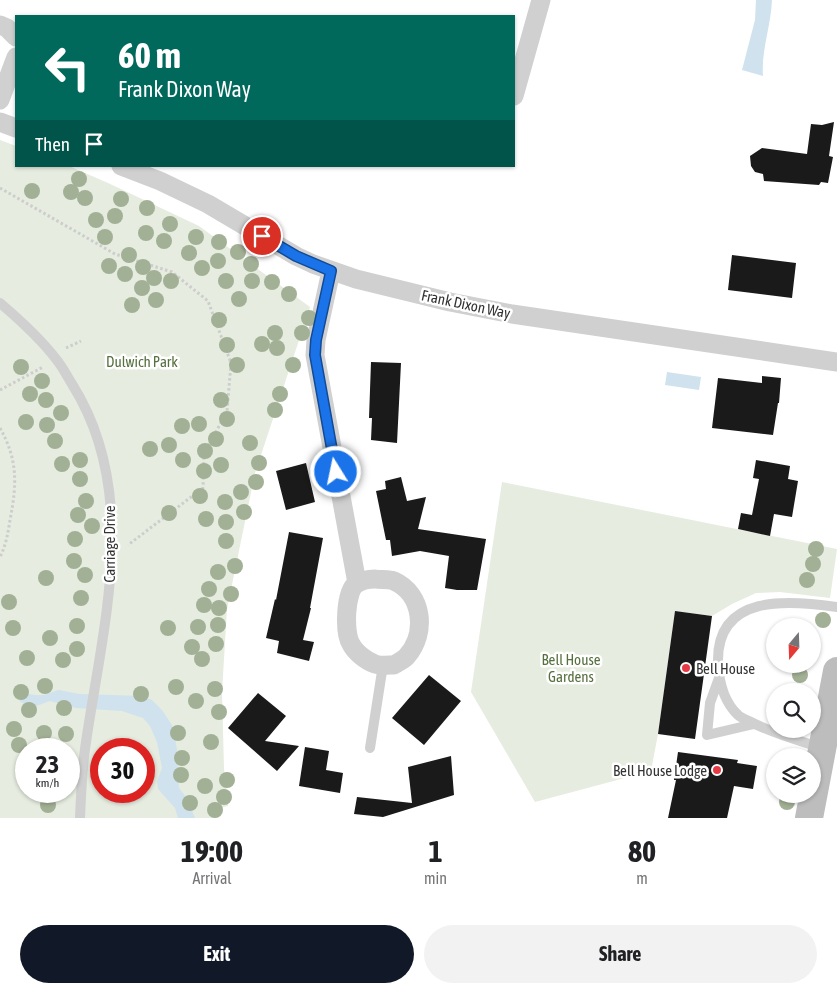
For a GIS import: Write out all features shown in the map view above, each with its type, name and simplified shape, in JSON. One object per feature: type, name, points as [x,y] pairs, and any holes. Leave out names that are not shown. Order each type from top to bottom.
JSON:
[{"type":"street","points":[[515,92],[541,0]]},
{"type":"street","points":[[0,24],[15,36]]},
{"type":"street","points":[[0,100],[15,59]]},
{"type":"street","points":[[0,122],[15,128]]},
{"type":"street","name":"Frank Dixon Way","points":[[123,167],[160,181],[208,204],[296,256],[331,271],[401,290],[512,314],[837,362]]},
{"type":"street","points":[[331,271],[317,333],[315,355],[357,583]]},
{"type":"street","points":[[366,580],[393,580],[406,589],[415,602],[420,617],[419,633],[407,656],[394,665],[383,665],[375,664],[356,652],[349,642],[347,631],[348,600],[352,588],[357,583],[366,580]]},
{"type":"street","points":[[809,818],[837,671]]},
{"type":"lane","name":"Carriage Drive","points":[[0,302],[26,326],[57,360],[81,398],[95,428],[104,460],[109,490],[112,524],[109,598],[85,745],[80,818]]},
{"type":"lane","points":[[823,748],[771,732],[738,716],[725,696],[719,678],[718,659],[724,632],[733,618],[745,610],[778,603],[837,607]]},
{"type":"lane","points":[[370,748],[383,665]]},
{"type":"lane","points":[[719,678],[710,703],[707,736],[754,724]]},
{"type":"path","points":[[0,188],[115,254],[172,272],[208,301],[231,364],[227,412],[204,453],[203,488],[111,558]]},
{"type":"path","points":[[0,390],[57,360]]},
{"type":"path","points":[[0,428],[8,442],[14,470],[15,492],[6,544],[0,558]]},
{"type":"green space","name":"Dulwich Park","points":[[0,140],[15,146],[15,167],[71,167],[199,226],[310,307],[255,473],[227,609],[222,692],[224,769],[228,806],[214,809],[217,818],[0,818]]},
{"type":"green space","name":"Bell House Gardens","points":[[502,482],[837,549],[830,598],[780,592],[756,593],[712,616],[675,611],[651,771],[535,802],[471,692]]},
{"type":"water","points":[[756,0],[772,0],[763,57],[763,76],[742,70],[755,20]]},
{"type":"water","points":[[667,372],[701,377],[699,390],[665,385]]},
{"type":"water","points":[[59,690],[79,694],[142,696],[152,700],[162,710],[172,725],[177,749],[179,788],[186,797],[195,818],[178,818],[175,808],[158,789],[157,781],[162,768],[157,742],[150,726],[143,718],[122,711],[76,708],[50,701],[31,708],[19,701],[30,694],[44,695]]},
{"type":"building","points":[[834,122],[829,156],[833,157],[828,183],[821,182],[819,185],[764,181],[763,174],[755,172],[751,166],[750,156],[762,148],[807,154],[811,124],[822,125]]},
{"type":"building","points":[[732,255],[796,263],[792,298],[728,290]]},
{"type":"building","points":[[371,362],[401,363],[397,443],[371,440],[372,418],[369,418]]},
{"type":"building","points":[[762,376],[781,378],[773,435],[712,428],[718,378],[762,383]]},
{"type":"building","points":[[756,460],[790,466],[788,479],[798,481],[792,517],[774,514],[770,536],[738,529],[741,513],[752,515],[759,479],[753,478]]},
{"type":"building","points":[[306,463],[315,502],[286,510],[276,471]]},
{"type":"building","points":[[401,477],[407,501],[426,497],[418,529],[486,539],[477,590],[445,588],[449,556],[420,551],[392,556],[390,540],[386,540],[376,491],[386,489],[385,481]]},
{"type":"building","points":[[289,532],[323,538],[311,608],[303,640],[314,642],[309,661],[277,653],[279,641],[266,638],[276,600]]},
{"type":"building","name":"Bell House","points":[[675,611],[712,616],[695,739],[658,734]]},
{"type":"building","points":[[429,675],[461,701],[424,745],[392,718]]},
{"type":"building","points":[[258,693],[286,716],[265,741],[299,746],[277,771],[228,728]]},
{"type":"building","points":[[305,747],[329,751],[326,770],[343,773],[340,793],[299,786]]},
{"type":"building","points":[[678,752],[738,760],[737,763],[757,766],[753,789],[734,786],[727,818],[668,818],[676,780],[674,780]]},
{"type":"building","points":[[451,756],[454,795],[383,817],[354,814],[357,797],[412,803],[408,767]]},
{"type":"place","name":"Bell House","points":[[686,668]]},
{"type":"place","name":"Bell House Lodge","points":[[717,770]]},
{"type":"route","points":[[262,236],[296,256],[331,271],[316,340],[315,355],[336,472]]}]
